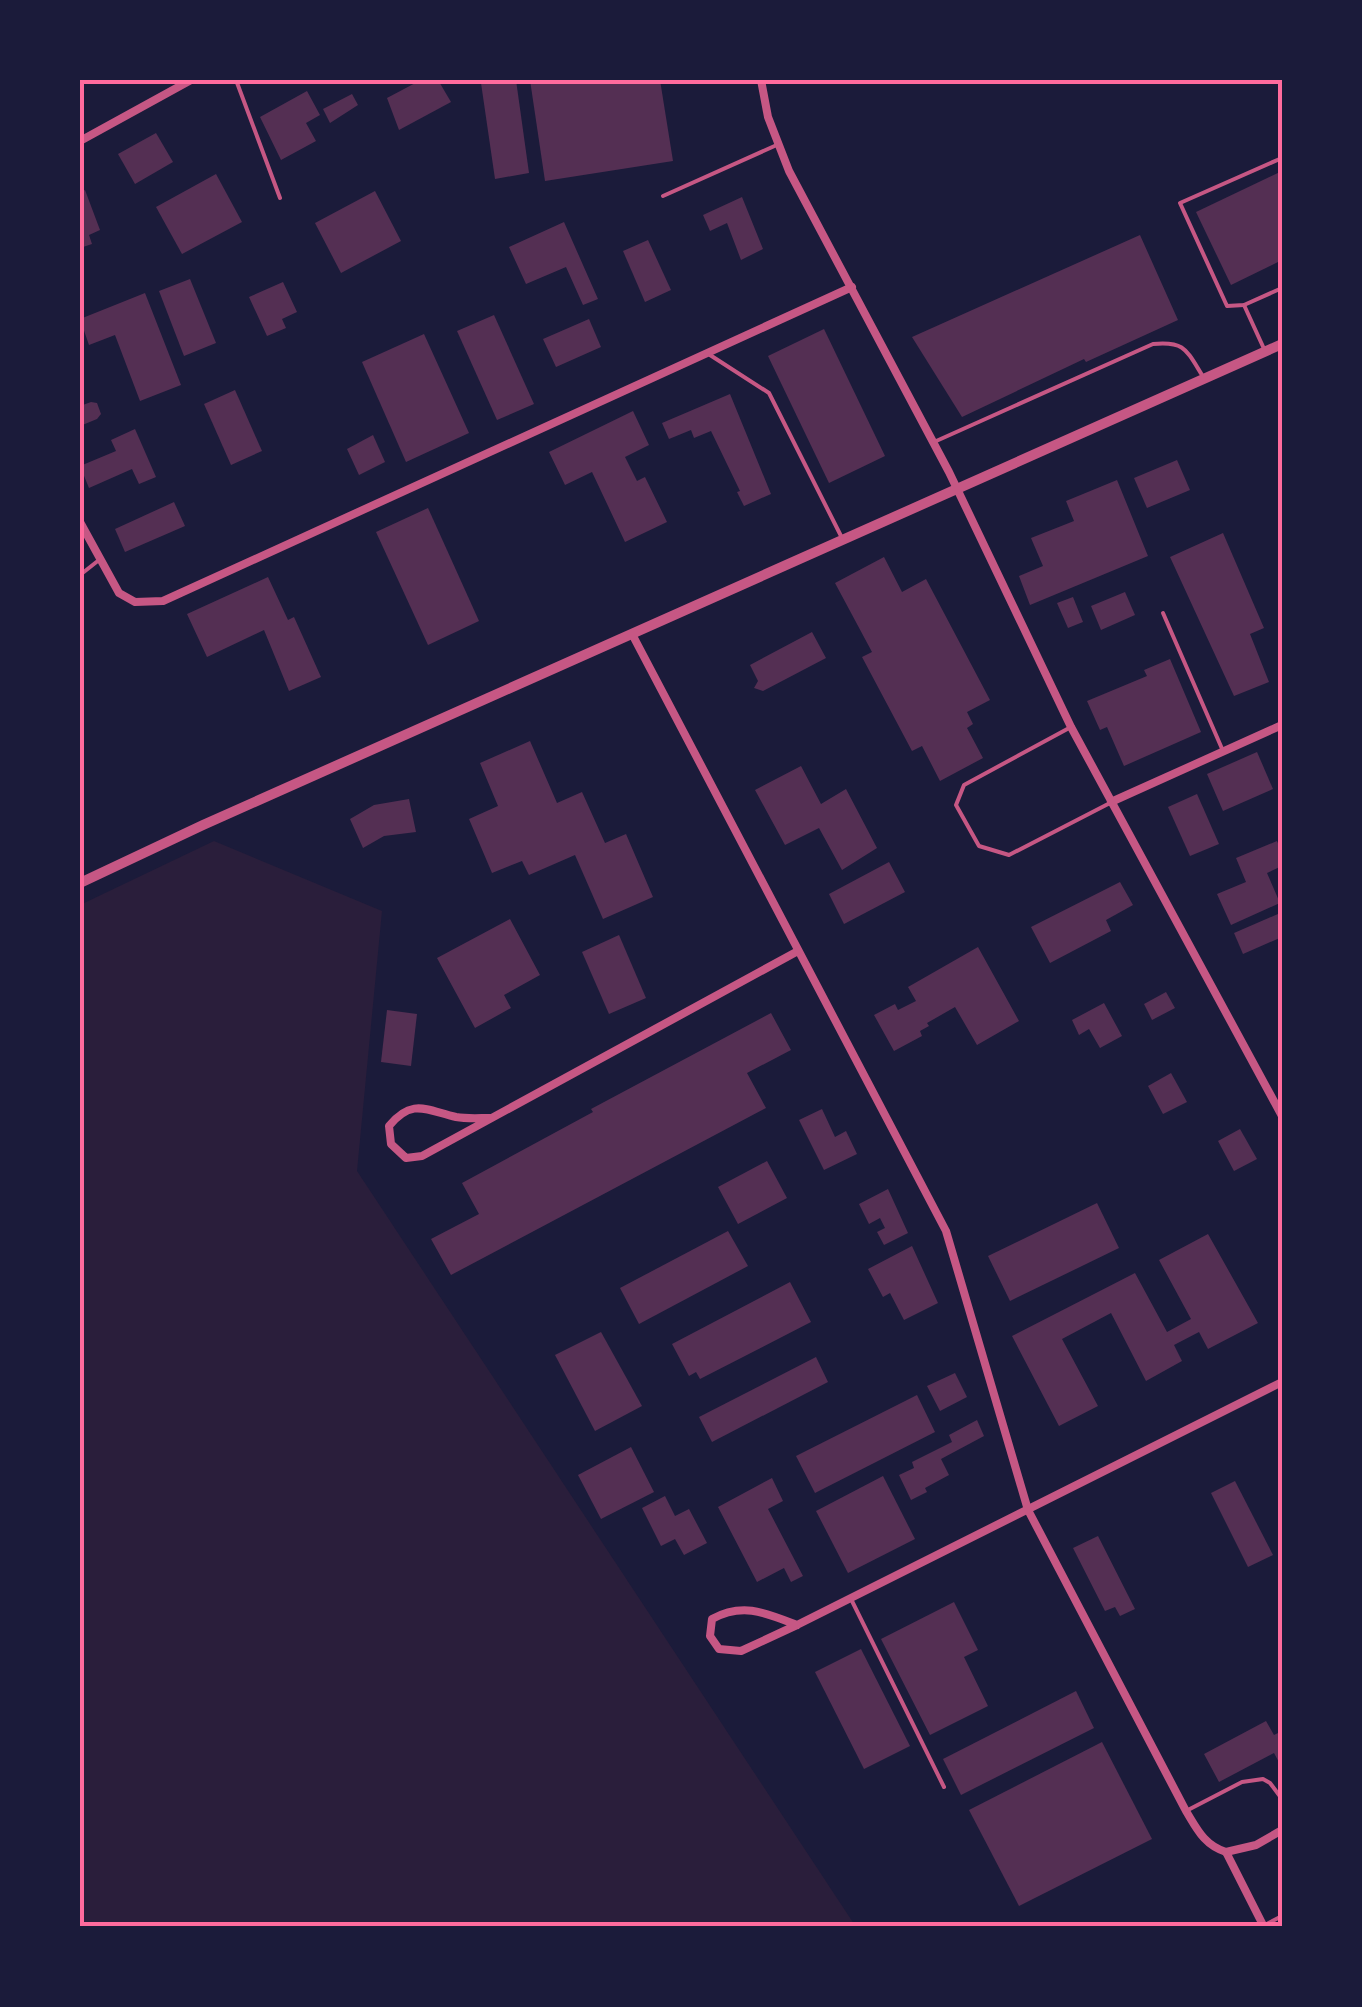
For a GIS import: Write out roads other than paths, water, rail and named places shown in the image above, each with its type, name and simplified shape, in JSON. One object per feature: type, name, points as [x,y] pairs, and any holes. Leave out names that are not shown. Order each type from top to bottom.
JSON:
[{"type":"street","points":[[80,141],[191,80]]},
{"type":"street","points":[[761,80],[768,117],[789,171],[958,489],[1006,598],[1071,727],[1280,1105],[1282,1116]]},
{"type":"street","points":[[80,522],[119,593],[135,602],[163,601],[852,287]]},
{"type":"street","points":[[80,883],[1282,344]]},
{"type":"street","points":[[632,634],[946,1231],[1028,1510],[1186,1810],[1202,1838],[1212,1848],[1226,1852],[1238,1852],[1282,1830]]},
{"type":"street","points":[[1111,802],[1282,724]]},
{"type":"street","points":[[490,1118],[462,1118],[419,1107],[400,1112],[390,1126],[391,1144],[406,1158],[422,1156],[798,951]]},
{"type":"street","points":[[798,1625],[766,1613],[732,1608],[712,1618],[710,1636],[718,1650],[741,1651],[798,1625],[851,1599],[1282,1382]]},
{"type":"street","points":[[1226,1852],[1264,1927]]},
{"type":"lane","points":[[236,80],[280,198]]},
{"type":"lane","points":[[663,196],[778,144]]},
{"type":"lane","points":[[1282,158],[1180,203],[1227,306],[1244,305],[1282,288]]},
{"type":"lane","points":[[1244,305],[1265,352]]},
{"type":"lane","points":[[933,442],[1152,344],[1174,342],[1188,350],[1205,378]]},
{"type":"lane","points":[[707,352],[769,393],[843,541]]},
{"type":"lane","points":[[80,574],[98,560]]},
{"type":"lane","points":[[1164,612],[1223,751]]},
{"type":"lane","points":[[1071,727],[964,785],[956,805],[980,846],[1008,856],[1111,802]]},
{"type":"lane","points":[[851,1599],[944,1787]]},
{"type":"lane","points":[[1186,1810],[1254,1780],[1270,1783],[1282,1799]]},
{"type":"lane","points":[[1264,1927],[1282,1916]]}]
